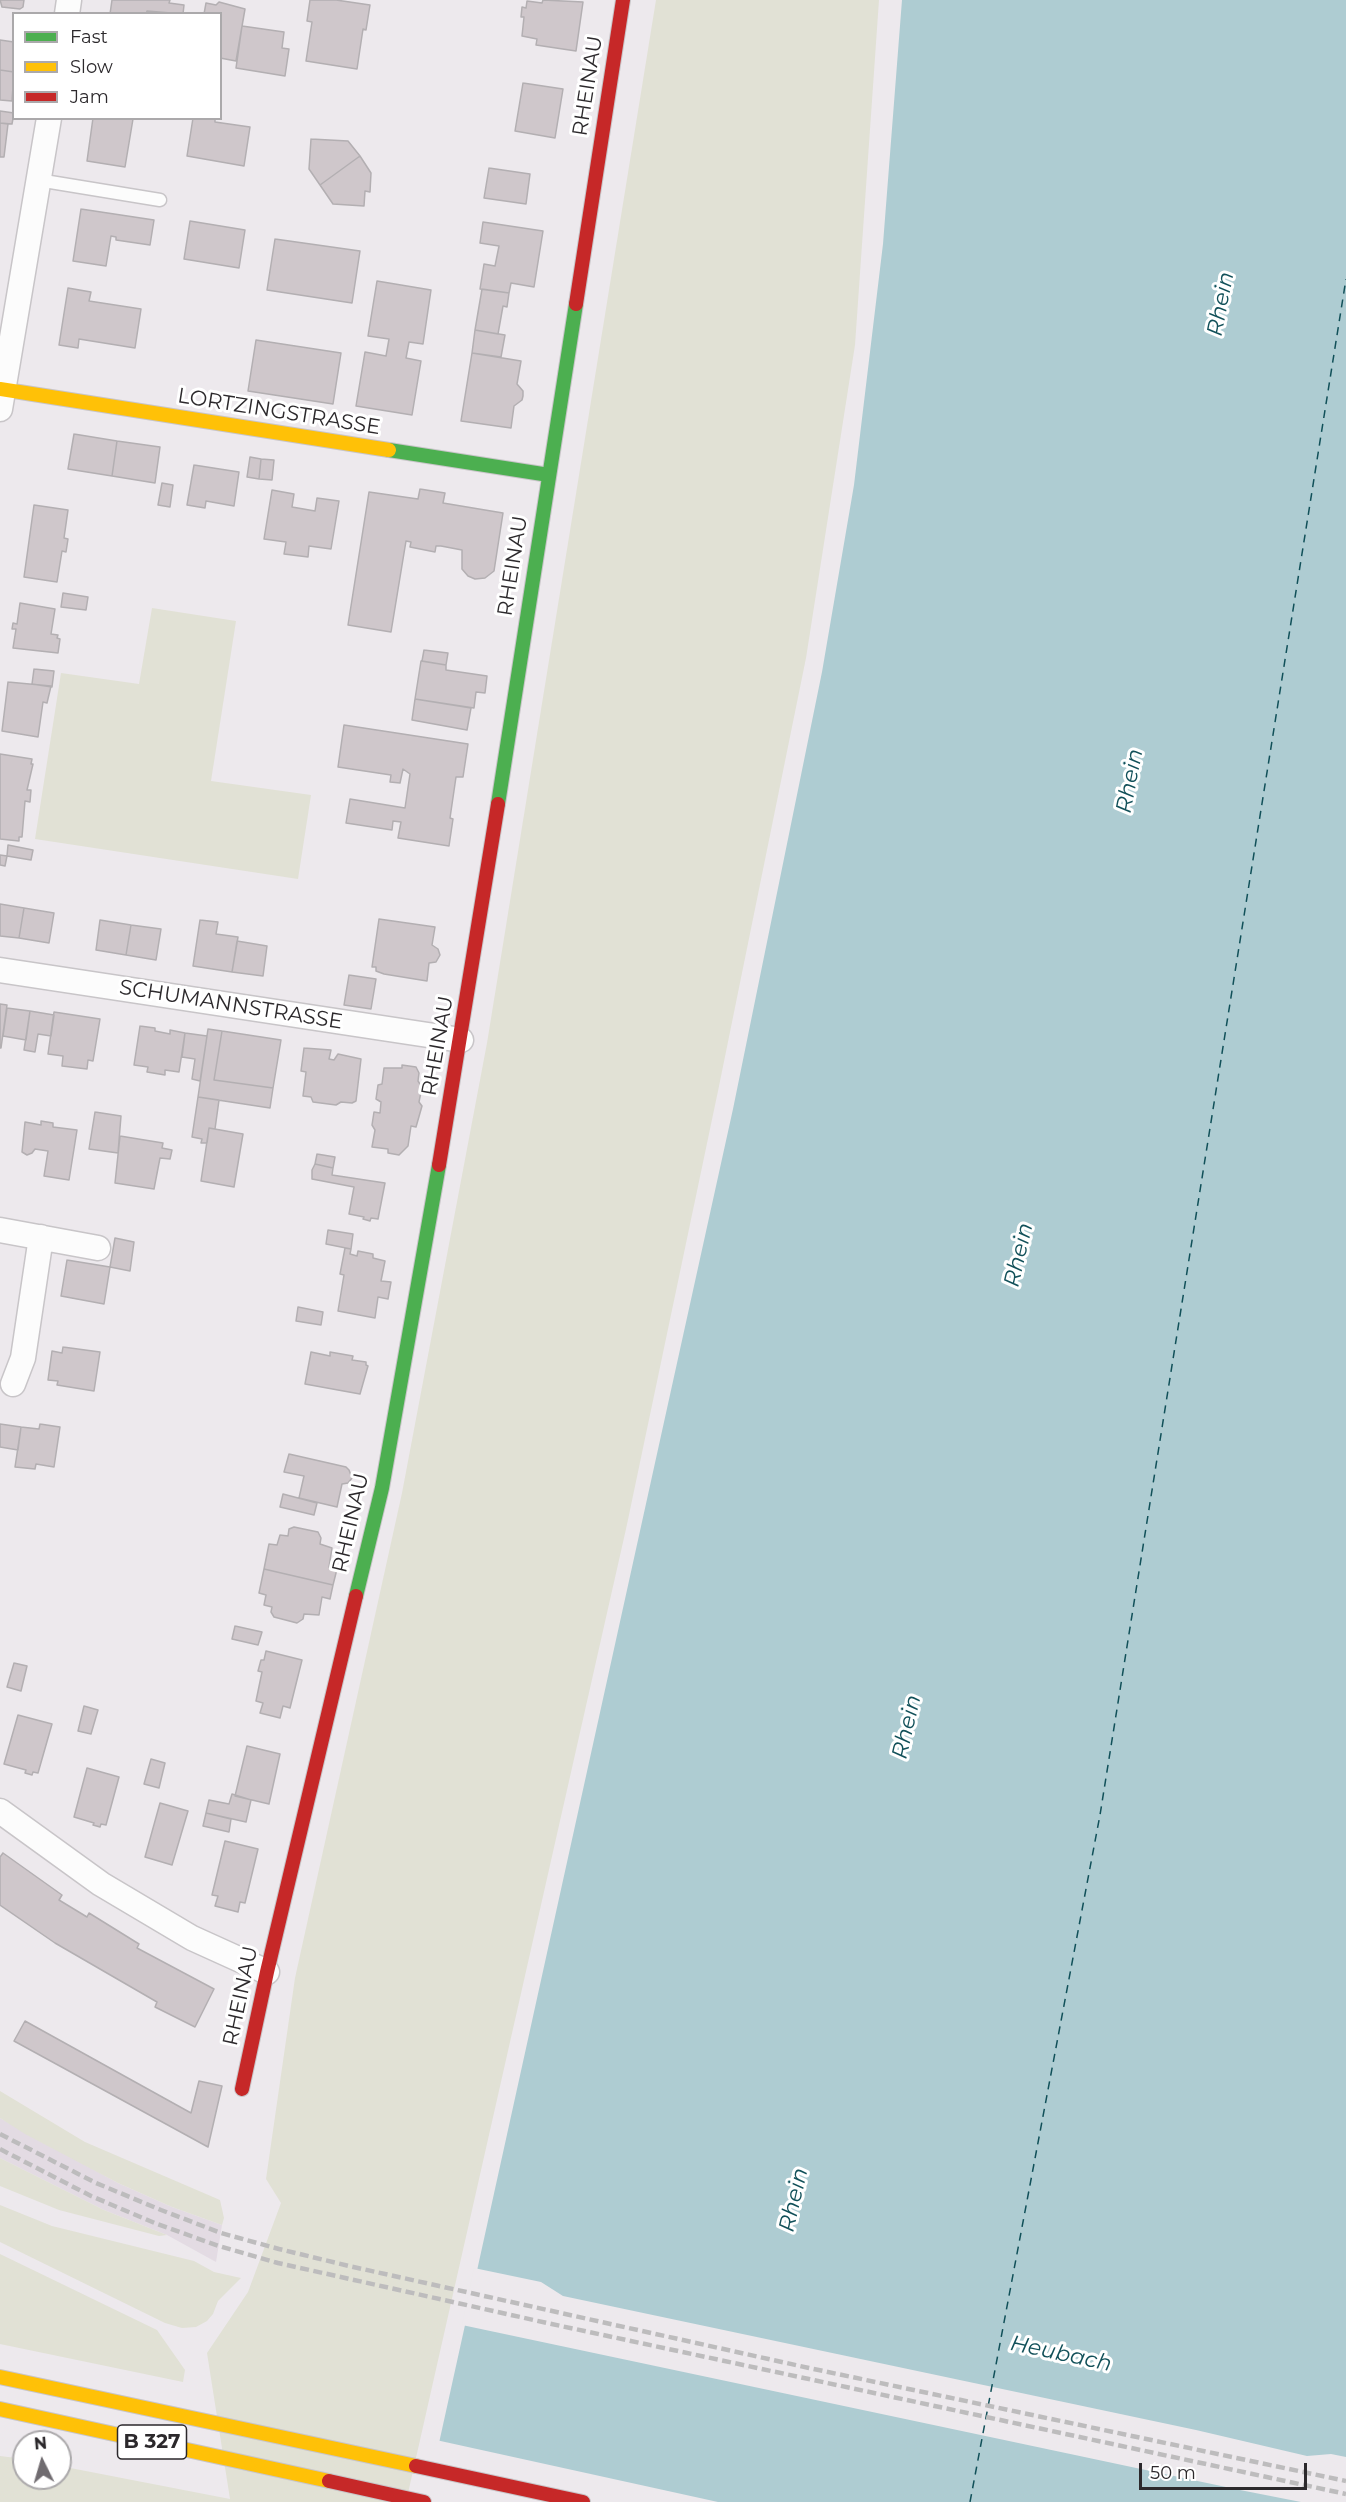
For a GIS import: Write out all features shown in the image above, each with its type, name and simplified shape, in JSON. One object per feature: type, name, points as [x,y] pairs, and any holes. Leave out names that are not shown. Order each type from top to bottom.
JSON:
[{"type":"main road","name":"RHEINAU","points":[[242,2089],[267,1972],[381,1488],[461,1040],[623,0]]},
{"type":"main road","name":"LORTZINGSTRASSE","points":[[1,396],[549,475]]},
{"type":"main road","name":"B 327","points":[[0,2377],[583,2502]]},
{"type":"main road","name":"B 327","points":[[0,2409],[424,2502]]},
{"type":"main road","name":"B 327","points":[[234,2475],[304,2475]]},
{"type":"street","points":[[1,396],[49,120]]},
{"type":"street","name":"SCHUMANNSTRASSE","points":[[0,970],[461,1040]]},
{"type":"street","points":[[0,1230],[98,1248]]},
{"type":"street","points":[[13,1384],[23,1358],[41,1237]]},
{"type":"street","points":[[0,1811],[101,1884],[192,1938],[267,1972]]},
{"type":"lane","points":[[39,180],[160,200]]},
{"type":"shaded area","points":[[656,0],[879,0],[855,345],[806,658],[626,1529],[406,2502],[0,2502],[0,2456],[12,2458],[12,2490],[72,2490],[72,2468],[230,2499],[207,2353],[248,2292],[281,2203],[266,2179],[295,1978],[402,1493],[487,1043]]},
{"type":"shaded area","points":[[152,608],[236,621],[211,781],[311,795],[298,879],[35,839],[61,673],[139,684]]},
{"type":"shaded area","points":[[0,2091],[85,2142],[220,2200],[224,2218],[222,2225],[172,2207],[118,2183],[25,2134],[0,2118]]},
{"type":"shaded area","points":[[0,2118],[118,2183],[172,2207],[222,2225],[216,2262],[167,2235],[104,2210],[0,2158]]},
{"type":"shaded area","points":[[0,2158],[104,2210],[167,2235],[159,2236],[59,2210],[0,2186]]},
{"type":"shaded area","points":[[0,2205],[52,2226],[194,2261],[214,2272],[241,2278],[218,2301],[213,2314],[207,2321],[196,2327],[182,2328],[165,2323],[0,2242]]},
{"type":"shaded area","points":[[0,2254],[157,2330],[185,2370],[183,2382],[0,2344]]},
{"type":"water","points":[[902,0],[1346,0],[1346,2502],[426,2502],[733,1109],[822,672],[854,485],[883,244]]},
{"type":"pier","points":[[474,2268],[541,2282],[563,2296],[1196,2430],[1307,2456],[1331,2454],[1346,2457],[1346,2502],[1301,2502],[1240,2490],[462,2325]]},
{"type":"pier","points":[[436,2440],[718,2502],[423,2502]]},
{"type":"building","points":[[0,0],[24,0],[23,7],[20,9],[2,7]]},
{"type":"building","points":[[112,0],[170,0],[169,3],[184,5],[183,12],[110,12]]},
{"type":"building","points":[[310,0],[336,0],[370,5],[366,30],[363,29],[357,69],[306,61],[312,22],[307,21]]},
{"type":"building","points":[[543,0],[583,2],[576,51],[536,45],[537,39],[522,36],[524,17],[521,17],[522,7],[526,8],[527,1],[542,3]]},
{"type":"building","points":[[219,2],[245,9],[236,61],[222,58],[222,12],[204,12],[206,3],[216,5]]},
{"type":"building","points":[[242,26],[284,32],[282,48],[289,49],[285,76],[236,68]]},
{"type":"building","points":[[0,40],[12,42],[12,72],[0,70]]},
{"type":"building","points":[[0,70],[12,72],[12,101],[0,100]]},
{"type":"building","points":[[523,83],[563,89],[555,138],[515,131]]},
{"type":"building","points":[[0,111],[12,113],[12,124],[0,123]]},
{"type":"building","points":[[93,120],[133,120],[125,167],[87,161]]},
{"type":"building","points":[[193,120],[215,120],[215,122],[250,127],[244,166],[187,156]]},
{"type":"building","points":[[0,123],[8,124],[4,157],[0,157]]},
{"type":"building","points":[[311,139],[348,141],[360,156],[320,185],[309,169]]},
{"type":"building","points":[[360,156],[371,173],[370,192],[365,191],[364,206],[333,204],[320,185]]},
{"type":"building","points":[[489,168],[530,174],[526,204],[484,198]]},
{"type":"building","points":[[81,209],[154,220],[150,245],[116,240],[116,237],[111,236],[106,266],[73,261]]},
{"type":"building","points":[[190,221],[245,230],[239,268],[184,259]]},
{"type":"building","points":[[483,222],[543,231],[534,287],[511,283],[509,293],[480,289],[484,264],[495,266],[499,246],[480,243]]},
{"type":"building","points":[[275,239],[360,251],[352,303],[267,290]]},
{"type":"building","points":[[377,281],[431,290],[423,344],[409,342],[406,358],[421,361],[412,415],[356,406],[365,352],[386,356],[389,339],[368,336]]},
{"type":"building","points":[[68,288],[91,292],[89,301],[141,309],[135,348],[79,339],[78,348],[59,345]]},
{"type":"building","points":[[482,289],[509,293],[507,307],[503,306],[498,334],[475,330]]},
{"type":"building","points":[[475,330],[505,335],[501,357],[472,353]]},
{"type":"building","points":[[256,340],[341,353],[333,404],[248,391]]},
{"type":"building","points":[[472,353],[521,361],[517,384],[523,391],[523,396],[522,400],[514,406],[511,428],[461,421]]},
{"type":"building","points":[[74,434],[117,441],[112,476],[68,469]]},
{"type":"building","points":[[117,441],[160,447],[155,483],[112,476]]},
{"type":"building","points":[[250,457],[261,459],[259,479],[247,477]]},
{"type":"building","points":[[261,459],[274,460],[272,480],[259,479]]},
{"type":"building","points":[[194,465],[239,472],[234,506],[206,501],[205,508],[187,505]]},
{"type":"building","points":[[162,483],[173,485],[170,507],[158,505]]},
{"type":"building","points":[[420,489],[445,493],[443,503],[503,513],[494,571],[485,578],[475,579],[468,576],[462,569],[462,550],[436,546],[435,552],[410,547],[411,542],[406,541],[391,632],[348,625],[369,492],[418,499]]},
{"type":"building","points":[[272,490],[294,494],[292,507],[315,511],[317,498],[339,501],[331,549],[309,546],[308,557],[284,554],[286,542],[264,539]]},
{"type":"building","points":[[34,505],[68,510],[64,538],[68,539],[66,552],[62,551],[57,582],[24,577]]},
{"type":"building","points":[[63,593],[88,597],[86,610],[61,607]]},
{"type":"building","points":[[20,603],[55,609],[51,634],[58,635],[57,638],[60,639],[58,653],[13,648],[16,629],[12,629],[13,623],[17,624]]},
{"type":"building","points":[[424,650],[448,653],[446,665],[422,661]]},
{"type":"building","points":[[421,661],[446,665],[446,670],[487,676],[485,693],[476,692],[474,708],[415,699]]},
{"type":"building","points":[[34,669],[54,671],[52,687],[32,684]]},
{"type":"building","points":[[8,682],[51,686],[47,703],[43,702],[38,737],[2,731]]},
{"type":"building","points":[[415,699],[471,708],[467,730],[412,720]]},
{"type":"building","points":[[344,725],[468,744],[463,777],[456,777],[450,818],[453,819],[449,846],[398,838],[401,822],[393,821],[392,830],[346,823],[350,799],[405,808],[410,774],[403,769],[400,783],[390,782],[391,775],[338,767]]},
{"type":"building","points":[[0,754],[32,759],[27,790],[31,790],[30,802],[25,801],[22,837],[19,837],[19,841],[0,839]]},
{"type":"building","points":[[8,845],[33,850],[31,860],[7,856]]},
{"type":"building","points":[[0,855],[7,856],[5,866],[0,865]]},
{"type":"building","points":[[0,904],[24,908],[19,938],[0,936]]},
{"type":"building","points":[[24,908],[54,913],[49,943],[19,938]]},
{"type":"building","points":[[379,919],[435,927],[432,945],[438,949],[440,955],[436,962],[429,963],[427,981],[384,974],[376,971],[376,967],[372,967]]},
{"type":"building","points":[[100,920],[131,925],[126,955],[96,950]]},
{"type":"building","points":[[200,920],[218,922],[216,934],[238,937],[232,972],[193,966]]},
{"type":"building","points":[[131,925],[161,929],[156,960],[126,955]]},
{"type":"building","points":[[237,941],[267,946],[263,976],[232,972]]},
{"type":"building","points":[[349,975],[376,979],[371,1009],[344,1005]]},
{"type":"building","points":[[0,1004],[7,1005],[1,1048],[0,1048]]},
{"type":"building","points":[[7,1008],[30,1011],[26,1040],[3,1036]]},
{"type":"building","points":[[30,1011],[54,1015],[51,1036],[38,1034],[35,1052],[24,1050]]},
{"type":"building","points":[[54,1012],[100,1019],[93,1061],[88,1060],[87,1069],[62,1066],[63,1056],[48,1054]]},
{"type":"building","points":[[140,1026],[155,1028],[155,1031],[170,1034],[170,1030],[185,1033],[179,1072],[165,1070],[165,1075],[147,1072],[148,1067],[134,1065]]},
{"type":"building","points":[[208,1029],[222,1031],[214,1080],[273,1088],[270,1108],[198,1097]]},
{"type":"building","points":[[222,1031],[281,1040],[273,1088],[214,1080]]},
{"type":"building","points":[[185,1033],[207,1036],[200,1081],[192,1079],[195,1059],[182,1057]]},
{"type":"building","points":[[304,1048],[331,1050],[329,1059],[334,1060],[338,1054],[361,1059],[356,1101],[341,1102],[336,1105],[313,1102],[311,1097],[303,1096],[306,1072],[301,1071]]},
{"type":"building","points":[[402,1065],[416,1067],[419,1073],[418,1081],[422,1087],[419,1102],[422,1106],[416,1127],[411,1126],[408,1146],[399,1155],[388,1153],[388,1149],[372,1147],[375,1130],[372,1125],[374,1112],[380,1113],[381,1102],[376,1099],[378,1085],[382,1084],[384,1068],[402,1068]]},
{"type":"building","points":[[198,1097],[219,1100],[215,1129],[209,1128],[207,1143],[201,1143],[202,1139],[192,1137]]},
{"type":"building","points":[[95,1112],[121,1116],[118,1153],[89,1149]]},
{"type":"building","points":[[41,1121],[53,1123],[53,1127],[77,1130],[69,1180],[44,1176],[48,1151],[35,1149],[27,1155],[22,1152],[25,1122],[41,1125]]},
{"type":"building","points":[[209,1128],[243,1134],[234,1187],[201,1181]]},
{"type":"building","points":[[120,1136],[163,1143],[162,1148],[172,1150],[170,1159],[160,1158],[154,1189],[115,1183]]},
{"type":"building","points":[[317,1154],[335,1157],[333,1168],[315,1164]]},
{"type":"building","points":[[315,1164],[333,1168],[332,1175],[385,1183],[378,1219],[371,1218],[370,1221],[363,1219],[364,1217],[349,1214],[354,1187],[312,1179]]},
{"type":"building","points":[[328,1230],[353,1234],[351,1249],[326,1244]]},
{"type":"building","points":[[115,1238],[134,1242],[130,1271],[110,1267]]},
{"type":"building","points":[[345,1248],[351,1249],[350,1254],[357,1256],[358,1251],[373,1254],[373,1258],[385,1261],[381,1281],[391,1282],[388,1299],[378,1297],[375,1318],[338,1311],[344,1275],[340,1274]]},
{"type":"building","points":[[67,1260],[110,1267],[104,1304],[61,1296]]},
{"type":"building","points":[[298,1307],[323,1312],[321,1325],[296,1321]]},
{"type":"building","points":[[63,1347],[100,1352],[94,1391],[57,1385],[58,1381],[48,1380],[52,1351],[62,1353]]},
{"type":"building","points":[[311,1352],[330,1356],[330,1352],[353,1356],[352,1360],[366,1362],[368,1366],[360,1394],[305,1384]]},
{"type":"building","points":[[0,1424],[21,1427],[18,1450],[0,1447]]},
{"type":"building","points":[[40,1424],[60,1427],[54,1467],[36,1464],[35,1469],[15,1467],[21,1427],[39,1429]]},
{"type":"building","points":[[289,1454],[346,1467],[349,1470],[352,1478],[348,1483],[342,1484],[337,1507],[299,1498],[304,1476],[284,1472]]},
{"type":"building","points":[[283,1494],[317,1503],[314,1515],[280,1507]]},
{"type":"building","points":[[294,1527],[318,1532],[321,1538],[320,1544],[332,1548],[329,1567],[337,1569],[333,1585],[264,1569],[269,1544],[277,1545],[280,1535],[288,1536],[289,1529]]},
{"type":"building","points":[[264,1569],[333,1585],[330,1599],[322,1597],[319,1615],[304,1614],[303,1619],[297,1623],[274,1617],[271,1612],[272,1607],[264,1605],[266,1595],[259,1593]]},
{"type":"building","points":[[235,1626],[262,1632],[258,1645],[232,1639]]},
{"type":"building","points":[[266,1651],[302,1660],[290,1708],[283,1706],[280,1718],[260,1713],[263,1703],[256,1701],[262,1672],[258,1671]]},
{"type":"building","points":[[14,1663],[27,1666],[21,1691],[7,1687]]},
{"type":"building","points":[[84,1706],[98,1710],[91,1734],[78,1731]]},
{"type":"building","points":[[18,1715],[52,1724],[38,1773],[33,1772],[32,1775],[25,1773],[26,1770],[4,1764]]},
{"type":"building","points":[[247,1746],[280,1754],[269,1804],[235,1796]]},
{"type":"building","points":[[151,1759],[165,1763],[159,1788],[144,1784]]},
{"type":"building","points":[[87,1768],[119,1777],[106,1825],[101,1824],[100,1827],[74,1817]]},
{"type":"building","points":[[232,1794],[251,1800],[246,1822],[206,1813],[209,1800],[229,1804]]},
{"type":"building","points":[[160,1803],[188,1811],[172,1865],[145,1857]]},
{"type":"building","points":[[206,1813],[231,1819],[229,1832],[203,1826]]},
{"type":"building","points":[[225,1841],[258,1849],[245,1903],[240,1902],[238,1912],[215,1906],[218,1896],[212,1895]]},
{"type":"building","points":[[3,1853],[62,1895],[59,1900],[87,1917],[89,1913],[139,1944],[137,1948],[214,1989],[195,2027],[155,2007],[157,2002],[55,1943],[0,1905],[0,1857]]},
{"type":"building","points":[[25,2021],[191,2113],[199,2081],[222,2086],[208,2147],[14,2041]]},
{"type":"ferry route","points":[[970,2502],[1100,1815],[1346,279]]},
{"type":"railway","points":[[0,2134],[96,2183],[161,2210],[221,2233],[279,2249],[809,2368],[1346,2481]]},
{"type":"railway","points":[[0,2149],[91,2196],[157,2224],[219,2246],[278,2263],[1346,2494]]},
{"type":"traffic: fast","points":[[498,804],[576,304]]},
{"type":"traffic: fast","points":[[389,450],[549,475]]},
{"type":"traffic: fast","points":[[356,1596],[382,1488],[439,1165]]},
{"type":"traffic: slow","points":[[0,389],[389,450]]},
{"type":"traffic: slow","points":[[0,2377],[416,2466]]},
{"type":"traffic: slow","points":[[0,2409],[329,2481]]},
{"type":"traffic: jam","points":[[576,304],[623,0]]},
{"type":"traffic: jam","points":[[439,1165],[498,804]]},
{"type":"traffic: jam","points":[[242,2089],[267,1972],[356,1596]]},
{"type":"traffic: jam","points":[[416,2466],[583,2502]]},
{"type":"traffic: jam","points":[[329,2481],[424,2502]]},
{"type":"water label","name":"Rhein","points":[[1221,304]]},
{"type":"water label","name":"Rhein","points":[[1130,781]]},
{"type":"water label","name":"Rhein","points":[[1019,1255]]},
{"type":"water label","name":"Rhein","points":[[907,1727]]},
{"type":"water label","name":"Rhein","points":[[794,2200]]},
{"type":"water label","name":"Heubach","points":[[1061,2354]]}]
